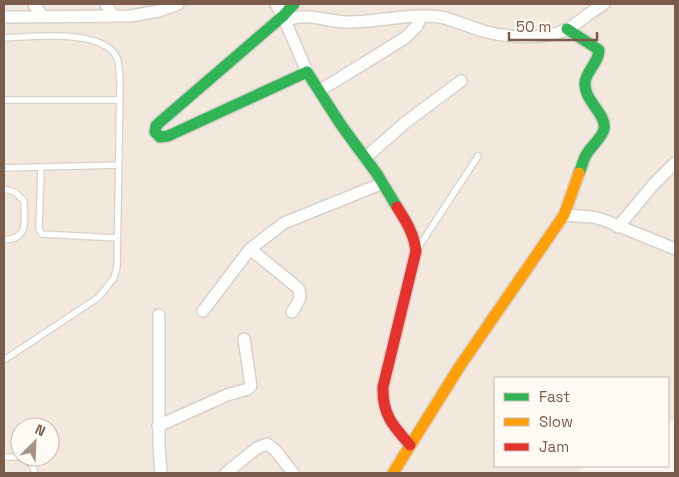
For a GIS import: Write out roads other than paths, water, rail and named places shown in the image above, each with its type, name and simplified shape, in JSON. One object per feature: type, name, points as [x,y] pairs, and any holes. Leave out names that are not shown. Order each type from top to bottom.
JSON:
[{"type":"street","points":[[34,4],[43,17]]},
{"type":"street","points":[[4,17],[43,17],[113,9],[140,15],[160,11],[178,4]]},
{"type":"street","points":[[276,4],[307,72],[341,125],[384,183],[415,240],[414,264],[382,397],[386,416],[410,445]]},
{"type":"street","points":[[294,4],[284,18],[160,122],[156,126],[155,132],[160,137],[168,136],[307,72]]},
{"type":"street","points":[[284,18],[297,16],[347,22],[440,17],[503,36],[552,35],[567,29],[604,4]]},
{"type":"street","points":[[319,91],[405,38],[417,26],[421,17]]},
{"type":"street","points":[[393,473],[460,366],[564,215],[586,155],[602,134],[604,126],[585,88],[585,80],[599,55],[599,50],[567,29]]},
{"type":"street","points":[[365,158],[406,122],[461,81]]},
{"type":"street","points":[[618,226],[653,185],[675,163]]},
{"type":"street","points":[[203,311],[250,249],[284,223],[384,183]]},
{"type":"street","points":[[564,215],[592,217],[675,249]]},
{"type":"street","points":[[250,249],[298,288],[301,293],[292,312]]},
{"type":"street","points":[[159,315],[158,426],[161,473]]},
{"type":"street","points":[[158,426],[219,398],[248,389],[251,386],[244,339]]},
{"type":"street","points":[[226,473],[257,448],[267,444],[276,451],[293,473]]},
{"type":"lane","points":[[4,38],[62,35],[85,38],[103,45],[112,51],[117,58],[119,100],[117,267],[114,278],[99,297],[4,360]]},
{"type":"lane","points":[[4,100],[119,100]]},
{"type":"lane","points":[[416,251],[478,156]]},
{"type":"lane","points":[[4,168],[118,165]]},
{"type":"lane","points":[[41,167],[39,229],[42,234],[117,238]]},
{"type":"lane","points":[[4,189],[15,192],[24,202],[25,227],[19,236],[14,239],[4,240]]}]
